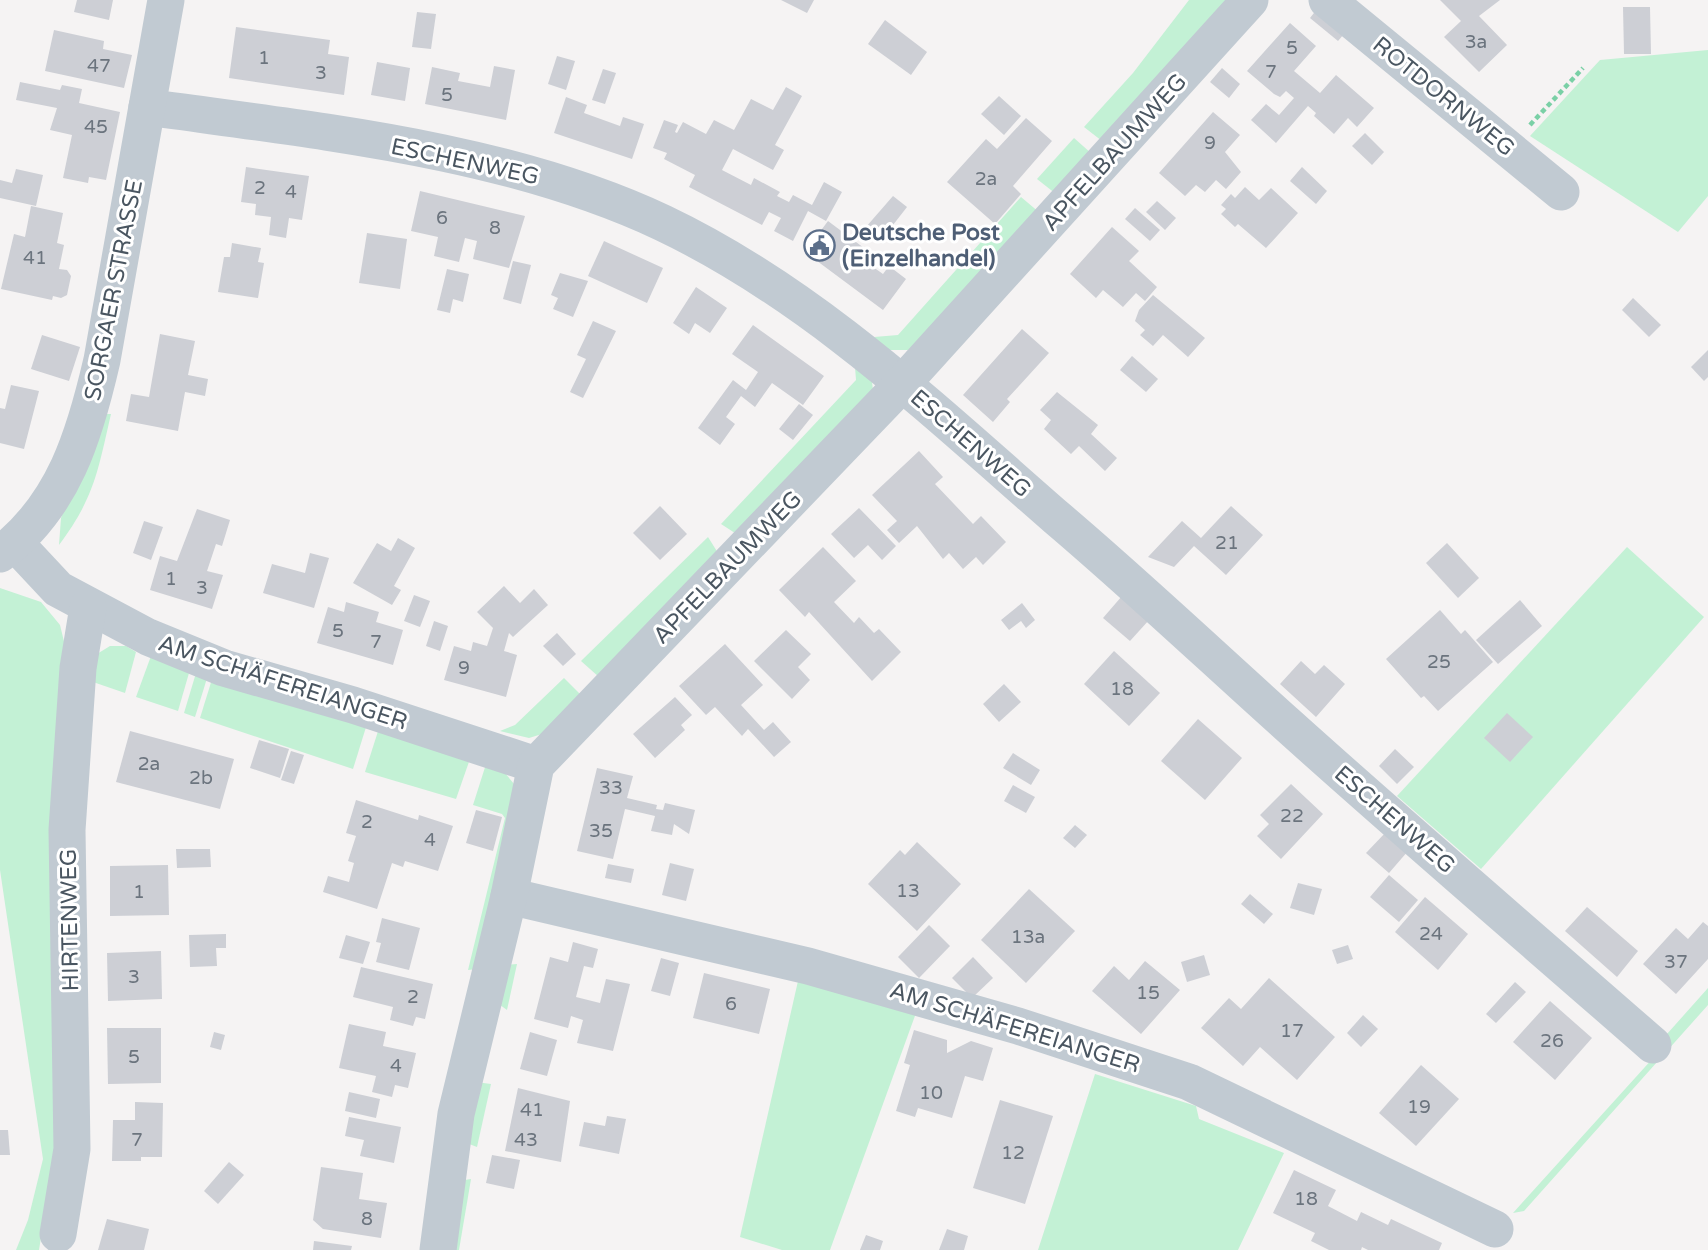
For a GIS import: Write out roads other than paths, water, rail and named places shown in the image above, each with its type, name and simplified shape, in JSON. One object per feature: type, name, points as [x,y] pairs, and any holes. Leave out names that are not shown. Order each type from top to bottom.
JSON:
[{"type":"street","name":"SORGAER STRASSE","points":[[7,548],[46,511],[64,478],[91,407],[102,360],[166,0]]},
{"type":"street","name":"APFELBAUMWEG","points":[[536,765],[902,384],[1250,0]]},
{"type":"street","name":"ROTDORNWEG","points":[[1327,0],[1561,192]]},
{"type":"street","name":"ESCHENWEG","points":[[147,107],[314,130],[512,167],[605,199],[663,223],[752,271],[820,317],[902,384],[1133,583],[1290,727],[1653,1045]]},
{"type":"street","name":"AM SCHÄFEREIANGER","points":[[7,548],[58,589],[148,637],[224,668],[353,705],[536,765]]},
{"type":"street","name":"HIRTENWEG","points":[[58,1234],[72,1149],[67,830],[78,668],[88,607]]},
{"type":"street","points":[[438,1250],[456,1114],[509,896],[536,765]]},
{"type":"street","name":"AM SCHÄFEREIANGER","points":[[509,896],[821,970],[1018,1026],[1189,1082],[1495,1228]]},
{"type":"place","name":"Deutsche Post (Einzelhandel)","points":[[819,245]]}]
